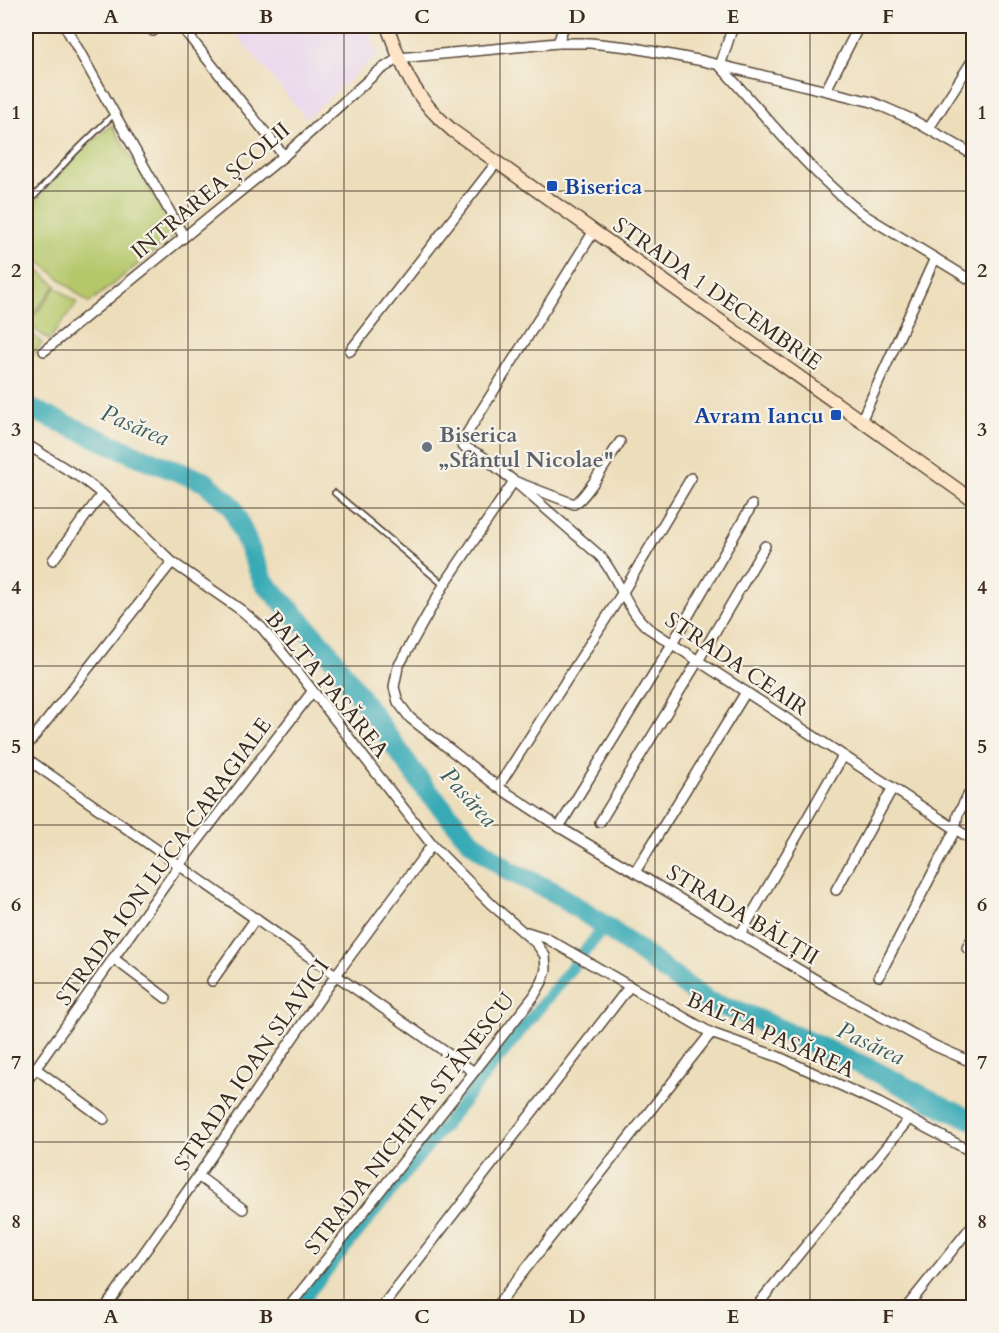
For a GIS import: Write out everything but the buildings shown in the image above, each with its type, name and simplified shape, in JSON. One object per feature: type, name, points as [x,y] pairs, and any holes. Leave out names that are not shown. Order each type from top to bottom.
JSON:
[{"type":"main road","name":"STRADA 1 DECEMBRIE","points":[[387,26],[399,58],[422,101],[435,117],[974,501]]},
{"type":"street","points":[[65,26],[184,237]]},
{"type":"street","points":[[181,26],[284,156]]},
{"type":"street","points":[[558,43],[564,26]]},
{"type":"street","points":[[720,66],[733,26]]},
{"type":"street","points":[[825,90],[859,26]]},
{"type":"street","points":[[399,58],[558,43],[629,47],[872,102],[929,128],[974,155]]},
{"type":"street","name":"INTRAREA ȘCOLII","points":[[44,351],[284,156],[377,72],[399,58]]},
{"type":"street","points":[[929,128],[974,58]]},
{"type":"street","points":[[720,66],[820,175],[850,204],[974,282]]},
{"type":"street","points":[[350,351],[497,162]]},
{"type":"street","points":[[594,231],[461,440],[463,446],[482,456],[514,481],[574,504],[586,495],[620,442]]},
{"type":"street","points":[[861,421],[935,258]]},
{"type":"street","name":"BALTA PASĂREA","points":[[26,444],[102,494],[172,562],[241,610],[262,628],[432,845],[491,904],[537,944],[545,956]]},
{"type":"street","points":[[498,787],[623,592],[691,478]]},
{"type":"street","name":"STRADA BĂLȚII","points":[[514,481],[444,585],[398,667],[394,687],[399,702],[410,718],[498,787],[560,827],[833,990],[935,1046],[974,1063]]},
{"type":"street","name":"STRADA CEAIR","points":[[514,481],[600,556],[639,619],[672,644],[974,841]]},
{"type":"street","points":[[53,560],[102,494]]},
{"type":"street","points":[[560,827],[672,644],[752,505]]},
{"type":"street","points":[[600,822],[765,546]]},
{"type":"street","points":[[26,747],[172,562]]},
{"type":"street","points":[[635,872],[746,692]]},
{"type":"street","name":"STRADA ION LUCA CARAGIALE","points":[[26,1082],[180,864],[312,693]]},
{"type":"street","points":[[740,935],[843,756]]},
{"type":"street","points":[[26,758],[474,1072]]},
{"type":"street","points":[[879,976],[955,830],[958,814],[974,784]]},
{"type":"street","points":[[836,890],[892,789]]},
{"type":"street","name":"STRADA IOAN SLAVICI","points":[[105,1308],[336,975],[432,845]]},
{"type":"street","points":[[212,981],[256,918]]},
{"type":"street","name":"BALTA PASĂREA","points":[[522,931],[546,938],[711,1034],[779,1057],[879,1103],[974,1154]]},
{"type":"street","points":[[967,948],[974,935]]},
{"type":"street","name":"STRADA NICHITA STĂNESCU","points":[[288,1308],[534,996],[543,980],[546,969],[545,956]]},
{"type":"street","points":[[113,958],[166,998]]},
{"type":"street","points":[[381,1308],[628,987]]},
{"type":"street","points":[[495,1308],[711,1034]]},
{"type":"street","points":[[35,1068],[104,1119]]},
{"type":"street","points":[[755,1308],[909,1119]]},
{"type":"street","points":[[198,1176],[243,1209]]},
{"type":"street","points":[[906,1308],[974,1223]]},
{"type":"lane","points":[[26,206],[74,153],[114,114]]},
{"type":"lane","points":[[335,493],[444,585]]},
{"type":"shaded area","points":[[244,26],[368,26],[378,54],[306,118],[235,33]]},
{"type":"green space","points":[[112,125],[176,234],[89,303],[26,250],[26,212],[75,156]]},
{"type":"green space","points":[[26,260],[56,285],[26,323]]},
{"type":"green space","points":[[56,287],[77,303],[49,340],[28,324]]},
{"type":"green space","points":[[26,329],[42,343],[26,364]]},
{"type":"waterway","name":"Pasărea","points":[[26,407],[140,457],[205,482],[232,506],[263,581],[326,649],[424,787],[471,841],[509,871],[552,891],[605,926],[708,1002],[741,1012],[873,1070],[947,1109],[974,1120]]},
{"type":"waterway","points":[[584,952],[605,926]]},
{"type":"waterway","points":[[297,1308],[574,965]]},
{"type":"place","name":"Biserica","points":[[552,186]]},
{"type":"place","name":"Avram Iancu","points":[[836,415]]},
{"type":"place","name":"Biserica „Sfântul Nicolae\"","points":[[427,447]]}]
